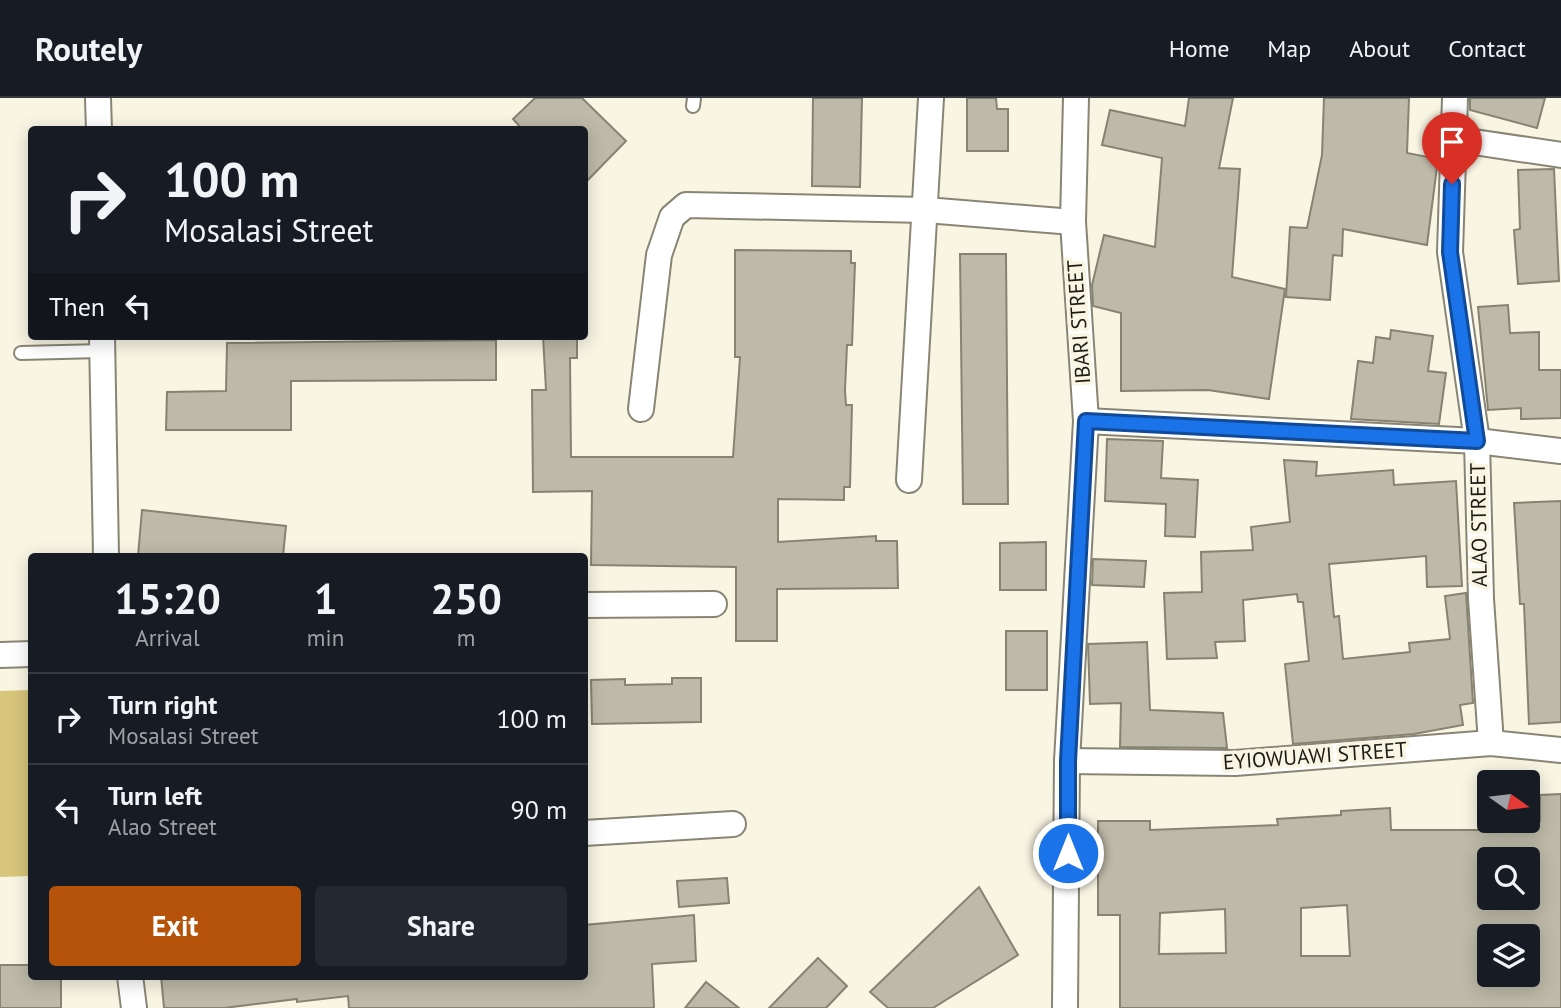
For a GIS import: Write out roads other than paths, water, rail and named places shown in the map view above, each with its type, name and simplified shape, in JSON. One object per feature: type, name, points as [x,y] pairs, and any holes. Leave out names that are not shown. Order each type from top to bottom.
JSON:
[{"type":"street","points":[[98,98],[99,126]]},
{"type":"street","points":[[909,480],[932,98]]},
{"type":"street","name":"IBARI STREET","points":[[1065,1008],[1068,761],[1086,421],[1073,222],[1076,98]]},
{"type":"street","name":"ALAO STREET","points":[[1455,98],[1450,252],[1477,441],[1481,599],[1491,743]]},
{"type":"street","points":[[1454,139],[1561,155]]},
{"type":"street","points":[[640,409],[659,255],[672,217],[686,205],[926,210],[1073,222]]},
{"type":"street","points":[[102,344],[106,553]]},
{"type":"street","points":[[1086,421],[1477,441],[1561,451]]},
{"type":"street","points":[[588,605],[714,604]]},
{"type":"street","points":[[0,655],[28,654]]},
{"type":"street","name":"EYIOWUAWI STREET","points":[[1068,761],[1235,763],[1491,743],[1561,750]]},
{"type":"street","points":[[588,833],[733,824]]},
{"type":"street","points":[[130,980],[134,1008]]},
{"type":"lane","points":[[21,353],[102,344]]}]
